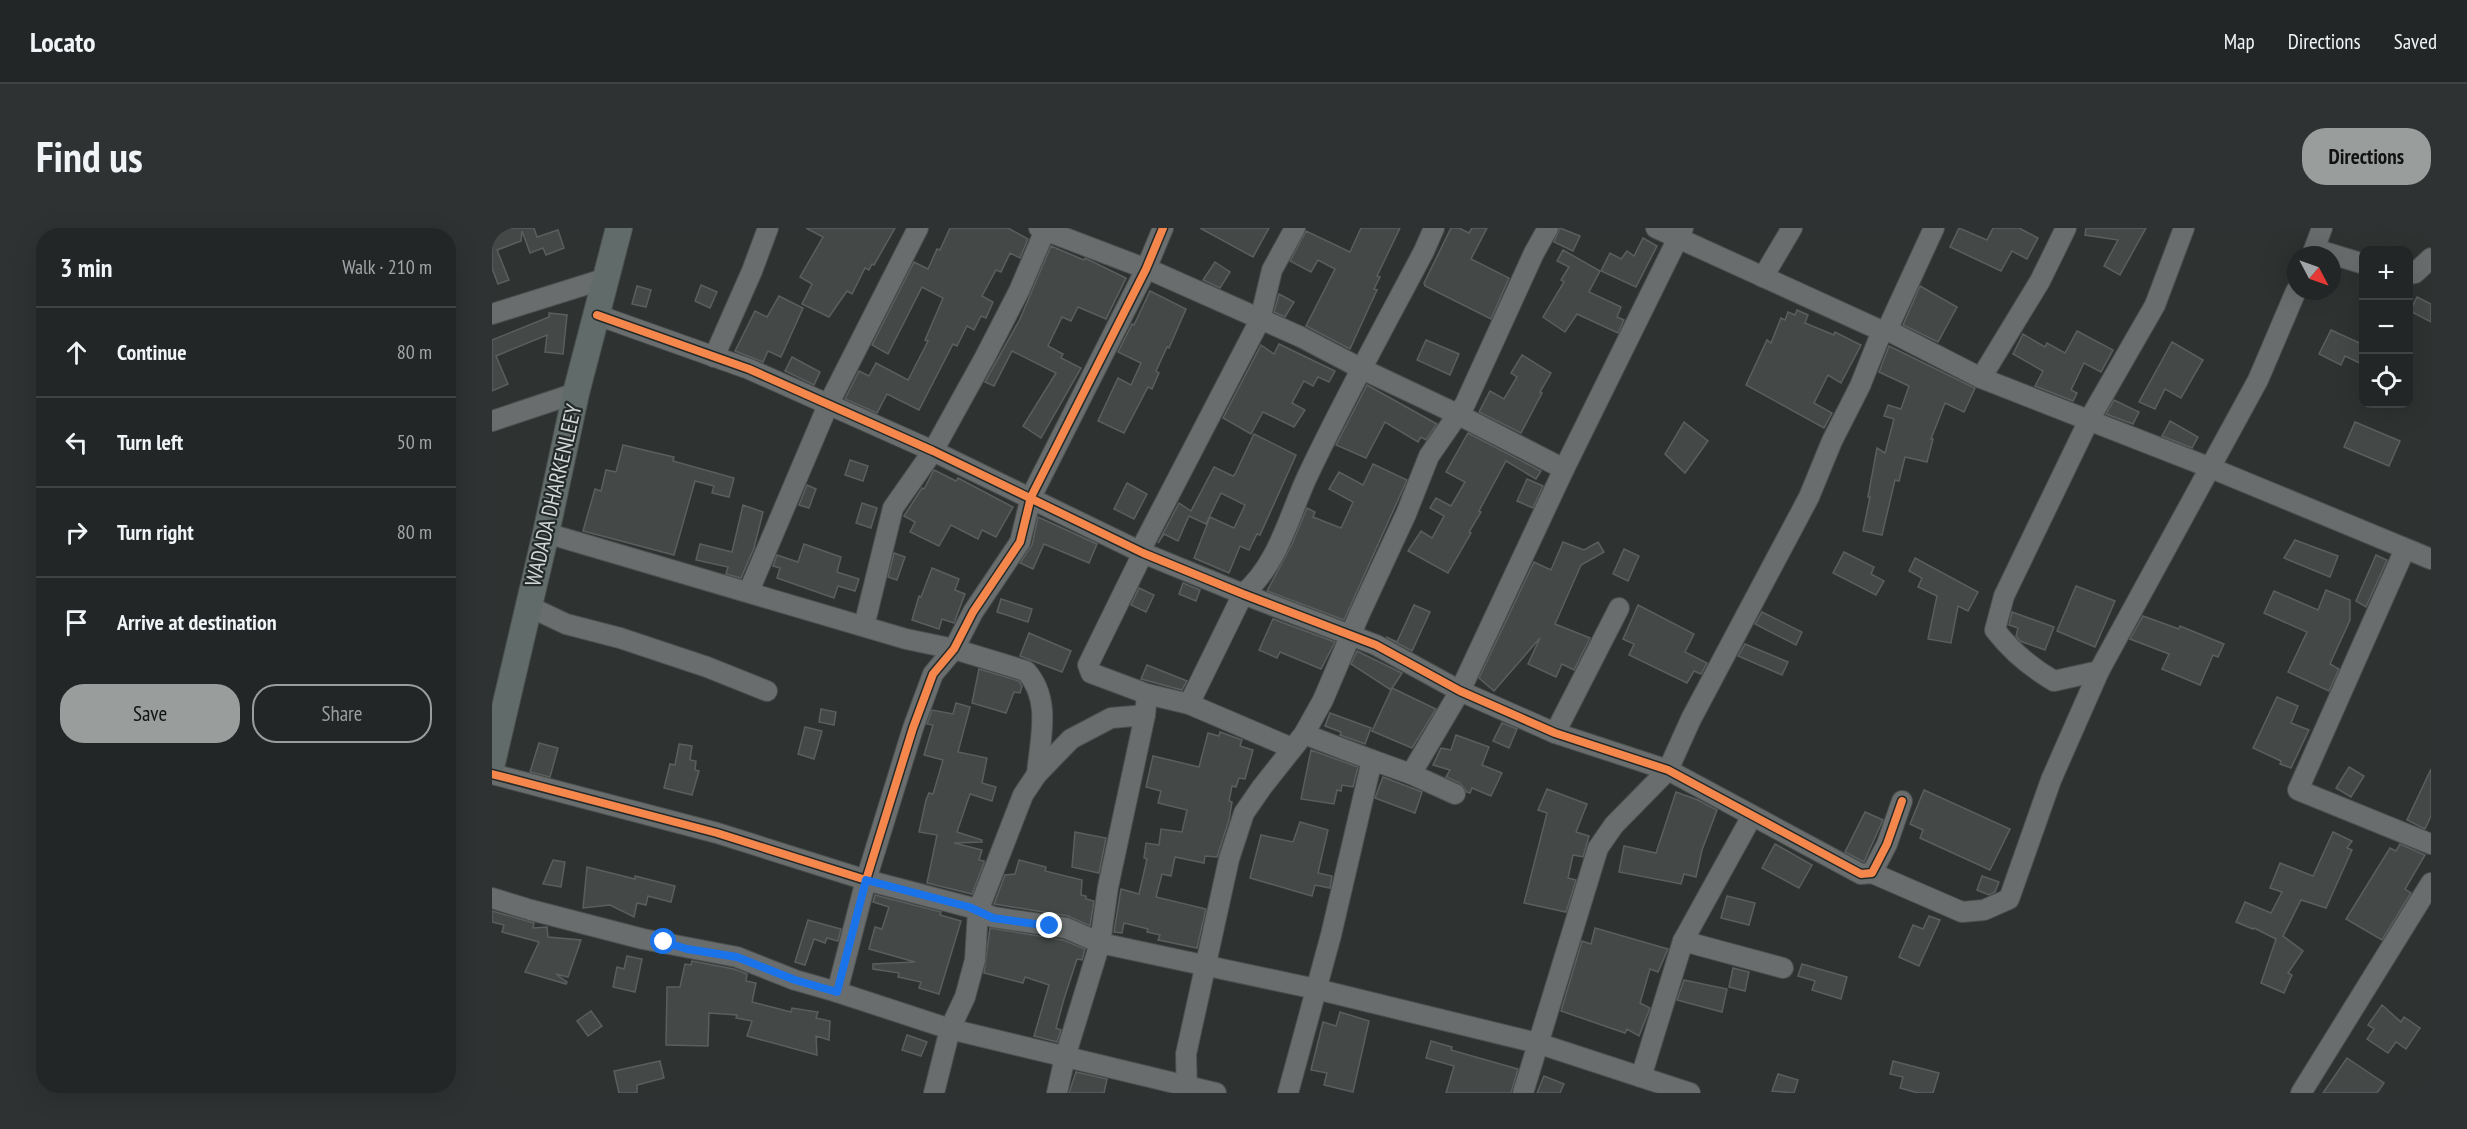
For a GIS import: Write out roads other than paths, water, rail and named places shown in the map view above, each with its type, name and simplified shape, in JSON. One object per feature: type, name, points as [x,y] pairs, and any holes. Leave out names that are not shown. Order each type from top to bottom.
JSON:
[{"type":"main road","name":"WADADA DHARKENLEEY","points":[[492,763],[576,393],[619,228]]},
{"type":"street","points":[[714,357],[752,271],[768,228]]},
{"type":"street","points":[[750,591],[828,405],[918,228]]},
{"type":"street","points":[[837,992],[866,880],[933,674],[954,649],[973,612],[1020,542],[1030,497],[1146,268],[1163,228]]},
{"type":"street","points":[[1295,228],[1272,270],[1260,320],[1142,552],[1088,665],[1091,673],[1147,694],[1189,704],[1298,741],[1372,760],[1411,774],[1455,794]]},
{"type":"street","points":[[1189,704],[1243,594],[1254,585],[1270,561],[1308,476],[1434,228]]},
{"type":"street","points":[[1187,1089],[1186,1054],[1229,859],[1244,813],[1298,741],[1323,700],[1406,514],[1429,456],[1465,404],[1534,253],[1548,228]]},
{"type":"street","points":[[1656,228],[1681,233],[1763,277],[1884,330],[1981,378],[2211,468],[2431,560]]},
{"type":"street","points":[[1763,277],[1792,228]]},
{"type":"street","points":[[1523,1093],[1598,848],[1614,825],[1668,770],[1691,719],[1809,497],[1832,441],[1934,228]]},
{"type":"street","points":[[1981,378],[2040,281],[2066,228]]},
{"type":"street","points":[[2099,671],[2054,681],[2030,667],[2009,648],[1995,630],[2004,596],[2089,420],[2155,304],[2184,228]]},
{"type":"street","points":[[2316,246],[2322,228]]},
{"type":"street","points":[[864,626],[893,508],[933,451],[1019,291],[1044,229],[1146,268],[1301,337],[1564,469]]},
{"type":"street","points":[[1411,774],[1460,690],[1564,469],[1681,233]]},
{"type":"street","points":[[2341,258],[2359,263]]},
{"type":"street","points":[[2413,273],[2431,258]]},
{"type":"street","points":[[492,314],[607,278]]},
{"type":"street","points":[[597,315],[750,369],[933,451],[1142,552],[1376,645],[1460,690],[1555,733],[1668,770],[1861,874],[1872,873],[1962,912],[1984,910],[2008,899],[2043,800],[2099,671],[2258,380],[2292,300]]},
{"type":"street","points":[[492,421],[576,393]]},
{"type":"street","points":[[546,533],[750,591],[906,639],[954,649],[1026,671],[1039,691],[1043,711],[1036,774]]},
{"type":"street","points":[[2405,549],[2298,790],[2431,844]]},
{"type":"street","points":[[528,606],[566,624],[620,638],[767,691]]},
{"type":"street","points":[[1555,733],[1619,608]]},
{"type":"street","points":[[1057,1093],[1065,1057],[1100,943],[1108,887],[1145,715],[1147,694]]},
{"type":"street","points":[[934,1093],[950,1029],[965,998],[975,960],[978,911],[1023,795],[1036,774],[1071,739],[1111,718],[1145,715]]},
{"type":"street","points":[[1288,1093],[1331,935],[1372,760]]},
{"type":"street","points":[[492,774],[717,833],[866,880],[978,911],[993,918],[1066,928],[1100,943],[1316,989],[1537,1043],[1690,1093]]},
{"type":"street","points":[[1872,873],[1887,844],[1902,801]]},
{"type":"street","points":[[1641,1077],[1683,941],[1752,816]]},
{"type":"street","points":[[2301,1093],[2431,884]]},
{"type":"street","points":[[492,898],[643,939],[737,957],[795,980],[950,1029],[1187,1089],[1216,1093]]},
{"type":"street","points":[[1683,941],[1783,968]]}]
